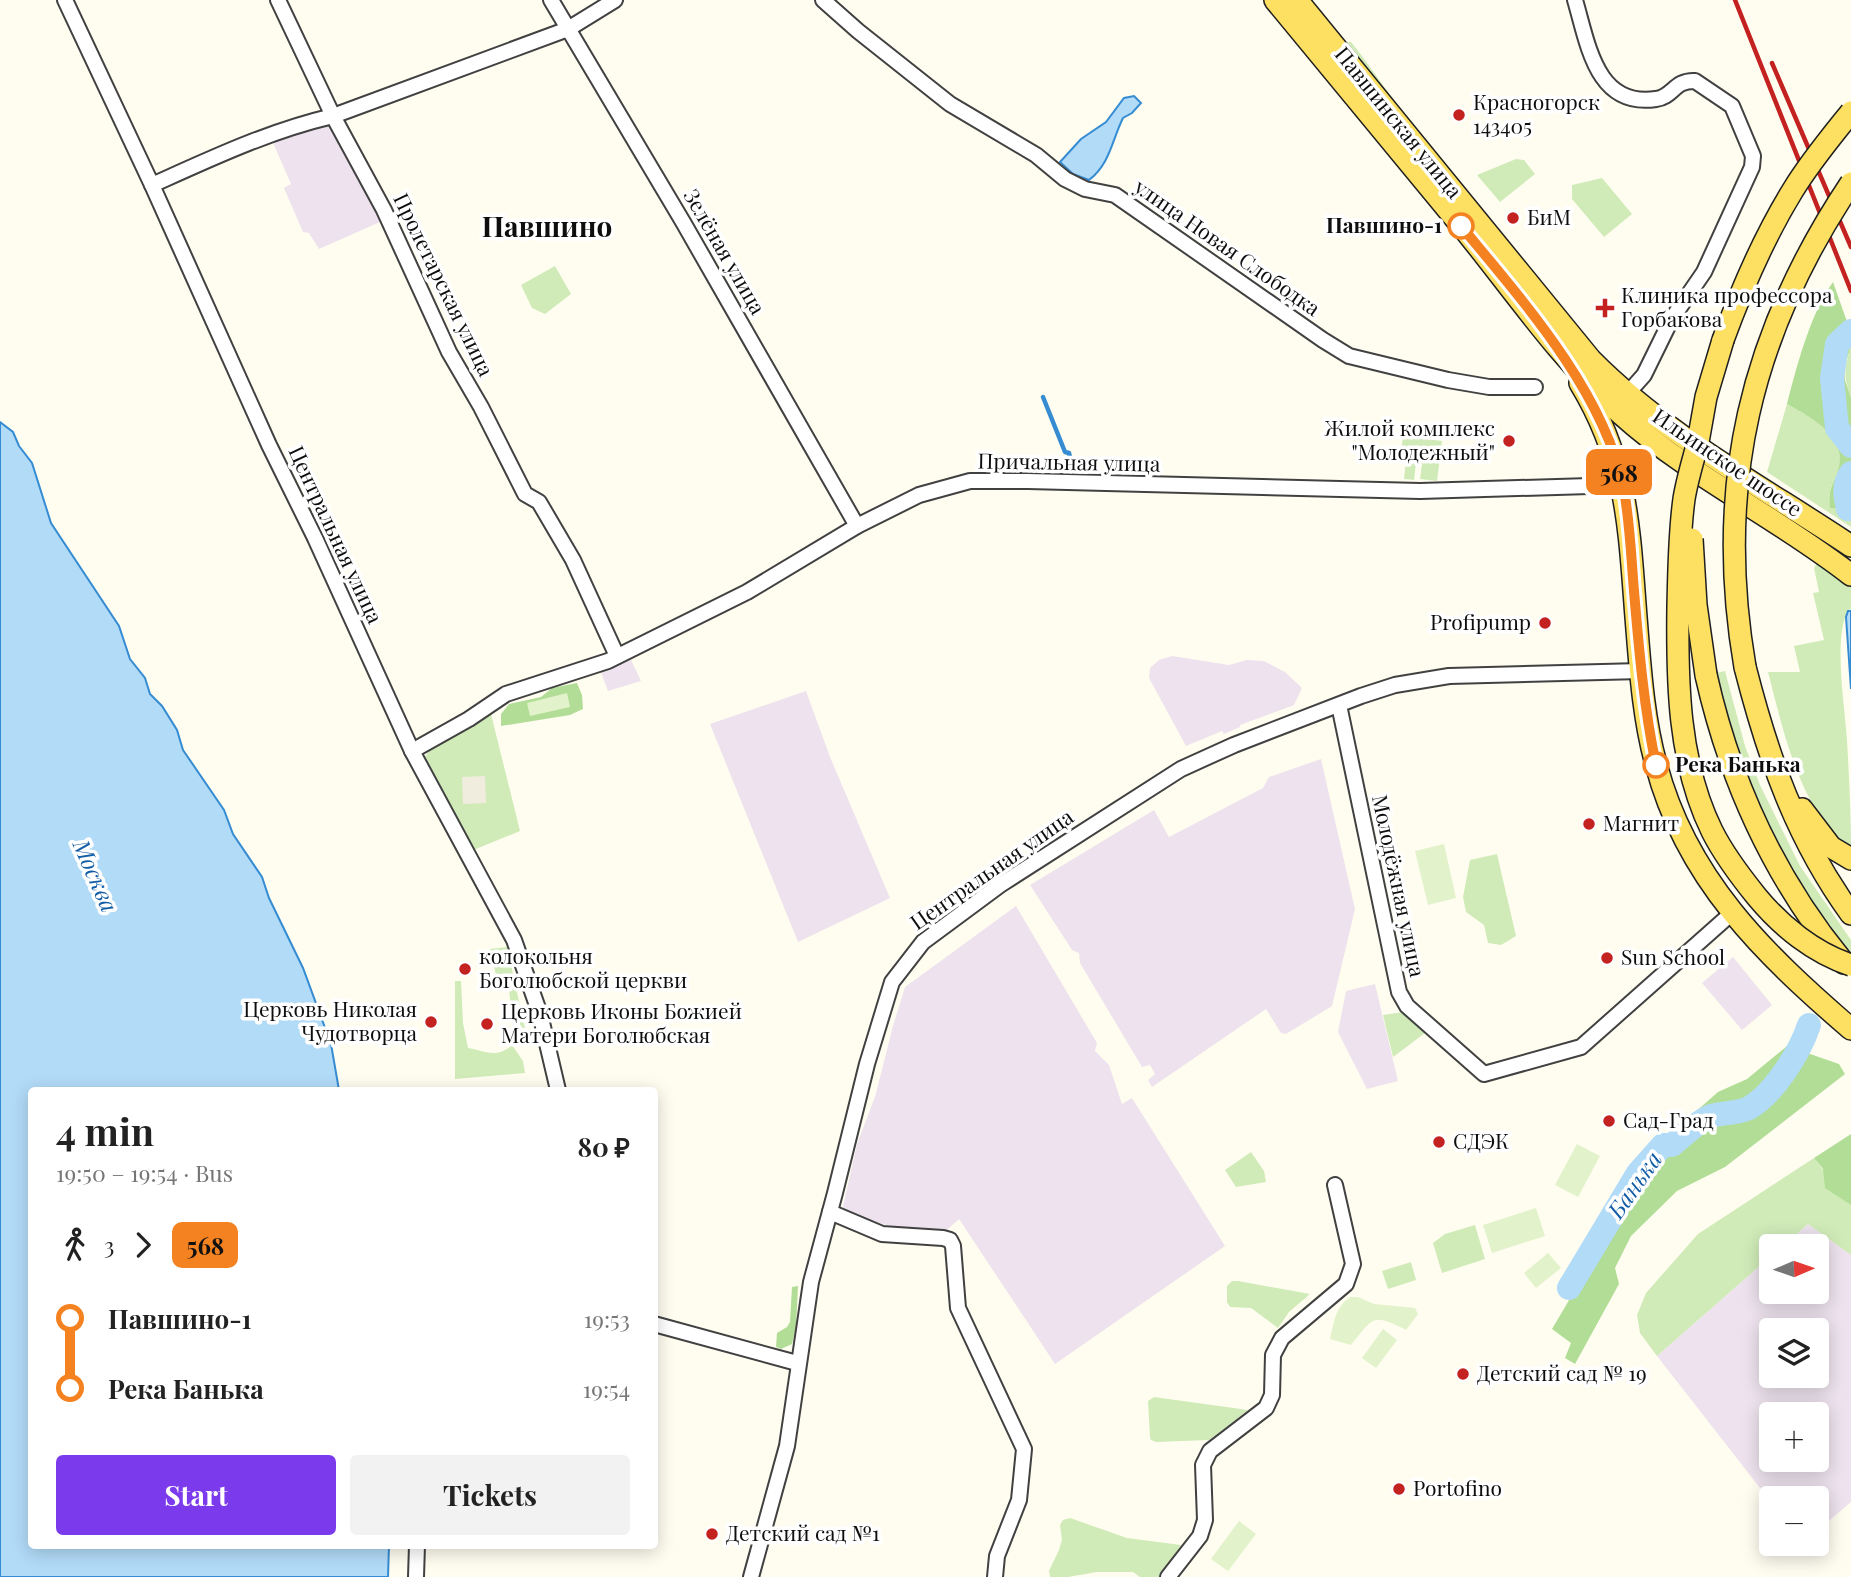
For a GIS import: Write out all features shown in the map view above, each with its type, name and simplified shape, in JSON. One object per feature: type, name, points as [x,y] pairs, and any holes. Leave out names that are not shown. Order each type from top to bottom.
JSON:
[{"type":"main road","name":"Павшинская улица","points":[[1275,0],[1464,229],[1562,354]]},
{"type":"main road","name":"Павшинская улица","points":[[1297,0],[1606,375]]},
{"type":"main road","points":[[1851,112],[1794,188],[1755,260],[1723,340],[1706,397],[1685,497],[1679,551],[1678,632],[1685,748],[1696,790],[1712,830],[1734,869],[1770,913],[1810,944],[1851,965]]},
{"type":"main road","points":[[1851,183],[1811,246],[1768,342],[1748,411],[1740,456],[1734,556],[1736,600],[1745,667],[1758,718],[1807,845],[1851,914]]},
{"type":"main road","points":[[1562,354],[1603,426],[1623,485],[1630,532],[1648,729],[1656,765],[1674,816],[1698,866],[1732,913],[1772,958],[1851,1029]]},
{"type":"main road","points":[[1562,354],[1621,414],[1667,453],[1851,575]]},
{"type":"main road","name":"Ильинское шоссе","points":[[1606,375],[1680,435],[1851,546]]},
{"type":"main road","points":[[1698,442],[1692,540],[1696,605],[1706,675],[1727,752],[1741,794],[1799,905],[1851,972]]},
{"type":"main road","points":[[1779,776],[1819,835],[1831,847],[1851,859]]},
{"type":"street","name":"Центральная улица","points":[[65,0],[412,751],[514,940],[540,1014],[557,1087]]},
{"type":"street","name":"Пролетарская улица","points":[[278,0],[333,116],[384,210],[449,352],[481,407],[525,494],[539,502],[573,560],[617,656]]},
{"type":"street","name":"Зелёная улица","points":[[551,0],[683,222],[857,526]]},
{"type":"street","points":[[152,185],[249,141],[333,116],[568,29],[615,0]]},
{"type":"street","name":"улица Новая Слободка","points":[[823,0],[950,104],[1036,155],[1065,179],[1085,189],[1115,195],[1349,356],[1472,385],[1535,387]]},
{"type":"street","points":[[1575,0],[1596,68],[1605,82],[1618,94],[1636,99],[1656,99],[1664,97],[1679,83],[1695,81],[1732,106],[1753,156],[1752,167],[1704,272],[1671,320],[1644,375],[1627,394]]},
{"type":"street","name":"Причальная улица","points":[[412,751],[469,719],[506,694],[608,661],[747,592],[857,526],[919,495],[970,481],[1420,491],[1623,485]]},
{"type":"street","name":"Центральная улица","points":[[751,1577],[787,1446],[797,1363],[811,1282],[867,1064],[888,995],[902,966],[923,942],[1000,885],[1181,769],[1339,705],[1395,685],[1449,676],[1641,671]]},
{"type":"street","name":"Молодёжная улица","points":[[1339,705],[1399,992],[1407,1006],[1484,1074],[1581,1047],[1732,913]]},
{"type":"street","points":[[1168,1577],[1200,1536],[1205,1520],[1203,1465],[1210,1451],[1266,1408],[1272,1395],[1273,1355],[1282,1338],[1346,1284],[1353,1264],[1335,1185]]},
{"type":"street","points":[[830,1212],[882,1234],[943,1238],[950,1240],[953,1246],[958,1308],[1024,1449],[1019,1500],[997,1556],[995,1577]]},
{"type":"street","points":[[658,1325],[797,1363]]},
{"type":"street","points":[[416,1577],[417,1549]]},
{"type":"shaded area","points":[[333,123],[380,222],[319,249],[309,233],[303,232],[284,188],[291,184],[271,138]]},
{"type":"shaded area","points":[[1172,656],[1229,665],[1247,660],[1264,661],[1285,672],[1302,688],[1294,705],[1240,725],[1224,734],[1222,731],[1186,746],[1149,678],[1150,668],[1159,660]]},
{"type":"shaded area","points":[[631,660],[641,681],[608,691],[600,670]]},
{"type":"shaded area","points":[[806,691],[830,757],[890,898],[798,942],[710,724]]},
{"type":"shaded area","points":[[1321,759],[1355,909],[1332,1006],[1286,1034],[1281,1033],[1266,1009],[1152,1087],[1148,1080],[1155,1074],[1150,1065],[1142,1067],[1080,963],[1079,953],[1072,950],[1030,885],[1154,810],[1169,837],[1263,788],[1269,777]]},
{"type":"shaded area","points":[[485,776],[486,803],[463,804],[462,777]]},
{"type":"shaded area","points":[[1016,906],[1097,1043],[1095,1051],[1109,1065],[1122,1104],[1132,1098],[1225,1246],[1055,1364],[959,1219],[940,1236],[889,1226],[842,1211],[857,1144],[875,1097],[905,987]]},
{"type":"shaded area","points":[[1733,957],[1772,1005],[1742,1030],[1702,983]]},
{"type":"shaded area","points":[[1375,984],[1398,1081],[1367,1089],[1338,1032],[1346,991]]},
{"type":"shaded area","points":[[1808,1224],[1822,1234],[1797,1234]]},
{"type":"shaded area","points":[[1829,1239],[1851,1255],[1851,1502],[1829,1521],[1829,1486],[1759,1487],[1657,1356],[1759,1267],[1759,1304],[1829,1304]]},
{"type":"green space","points":[[1351,42],[1357,49],[1394,100],[1389,100],[1344,45]]},
{"type":"green space","points":[[1516,159],[1524,160],[1535,174],[1500,202],[1477,175]]},
{"type":"green space","points":[[1602,178],[1632,214],[1604,237],[1572,199],[1572,185]]},
{"type":"green space","points":[[555,266],[571,294],[545,314],[532,308],[521,285]]},
{"type":"green space","points":[[1833,282],[1851,333],[1851,346],[1844,368],[1851,398],[1851,509],[1830,508],[1830,492],[1840,458],[1833,438],[1816,422],[1787,404],[1811,324]]},
{"type":"green space","points":[[1851,346],[1851,398],[1845,372]]},
{"type":"green space","points":[[1787,404],[1816,422],[1833,438],[1840,458],[1830,491],[1830,507],[1851,509],[1851,527],[1767,472]]},
{"type":"green space","points":[[1403,436],[1442,441],[1437,481],[1420,479],[1422,464],[1416,463],[1414,480],[1404,479],[1406,460],[1400,459]]},
{"type":"green space","points":[[1819,563],[1851,586],[1851,609],[1848,610],[1841,638],[1841,673],[1848,754],[1851,849],[1833,833],[1806,792],[1787,744],[1768,672],[1800,672],[1794,646],[1824,640],[1813,593],[1819,592],[1814,568]]},
{"type":"green space","points":[[1725,671],[1745,746],[1760,785],[1800,866],[1851,940],[1851,955],[1804,891],[1784,857],[1751,786],[1737,749],[1716,673]]},
{"type":"green space","points":[[577,683],[582,695],[583,709],[570,715],[501,726],[501,714],[509,704],[541,697],[552,688]]},
{"type":"green space","points":[[567,693],[570,707],[530,716],[527,703]]},
{"type":"green space","points":[[490,710],[520,831],[471,851],[423,759],[434,745]]},
{"type":"green space","points":[[1444,844],[1456,898],[1428,905],[1415,851]]},
{"type":"green space","points":[[1497,854],[1516,936],[1501,945],[1488,943],[1484,925],[1466,912],[1463,897],[1470,860]]},
{"type":"green space","points":[[507,947],[525,1028],[513,1026],[509,989],[498,984],[490,949]]},
{"type":"green space","points":[[455,981],[461,981],[463,1023],[468,1048],[496,1053],[512,1045],[523,1061],[525,1073],[455,1079]]},
{"type":"green space","points":[[1403,1012],[1425,1033],[1393,1057],[1383,1015]]},
{"type":"green space","points":[[1787,1046],[1839,1064],[1845,1074],[1725,1167],[1677,1191],[1631,1236],[1615,1268],[1619,1284],[1575,1364],[1565,1358],[1571,1343],[1552,1329],[1620,1214],[1623,1181],[1661,1142],[1718,1092],[1747,1079]]},
{"type":"green space","points":[[1851,1134],[1851,1205],[1825,1188],[1823,1169],[1814,1158]]},
{"type":"green space","points":[[1577,1144],[1600,1156],[1578,1197],[1555,1185]]},
{"type":"green space","points":[[1251,1152],[1264,1171],[1266,1182],[1236,1187],[1225,1170]]},
{"type":"green space","points":[[1814,1158],[1851,1205],[1851,1255],[1829,1239],[1829,1234],[1822,1234],[1808,1224],[1797,1234],[1759,1234],[1759,1267],[1657,1356],[1640,1333],[1637,1315],[1646,1293],[1698,1234]]},
{"type":"green space","points":[[1536,1208],[1545,1236],[1492,1253],[1483,1225]]},
{"type":"green space","points":[[1475,1225],[1485,1259],[1442,1273],[1433,1243],[1445,1234]]},
{"type":"green space","points":[[1548,1253],[1561,1268],[1536,1288],[1524,1273]]},
{"type":"green space","points":[[1411,1262],[1416,1280],[1388,1289],[1382,1271]]},
{"type":"green space","points":[[1232,1281],[1310,1294],[1289,1312],[1278,1328],[1251,1308],[1230,1307],[1227,1302],[1227,1286]]},
{"type":"green space","points":[[798,1286],[796,1327],[792,1344],[781,1349],[776,1347],[777,1333],[790,1322],[792,1287]]},
{"type":"green space","points":[[1350,1297],[1358,1297],[1374,1304],[1415,1308],[1418,1314],[1406,1330],[1380,1320],[1370,1323],[1351,1345],[1330,1339],[1338,1310]]},
{"type":"green space","points":[[1383,1329],[1397,1340],[1376,1368],[1362,1358]]},
{"type":"green space","points":[[1154,1397],[1248,1410],[1209,1440],[1156,1442],[1150,1437],[1148,1401]]},
{"type":"green space","points":[[1070,1518],[1127,1538],[1181,1545],[1160,1577],[1140,1577],[1133,1572],[1097,1572],[1050,1577],[1049,1571],[1062,1540],[1060,1525],[1063,1520]]},
{"type":"green space","points":[[1239,1521],[1256,1534],[1228,1571],[1211,1559]]},
{"type":"water","points":[[1134,96],[1141,103],[1123,118],[1106,159],[1096,174],[1089,180],[1073,174],[1060,162],[1081,139],[1106,122],[1124,98]]},
{"type":"water","name":"Москва","points":[[0,422],[13,432],[19,446],[32,463],[51,523],[119,626],[130,659],[145,678],[150,694],[162,706],[177,730],[183,750],[224,810],[233,834],[262,877],[269,898],[303,968],[331,1044],[338,1087],[28,1087],[28,1549],[389,1549],[388,1577],[0,1577]]},
{"type":"water","points":[[1848,611],[1851,611],[1851,689],[1846,617]]},
{"type":"waterway","name":"Банька","points":[[1851,331],[1837,344],[1832,378],[1837,428],[1851,446]]},
{"type":"waterway","points":[[1043,397],[1065,452],[1069,453],[1075,477]]},
{"type":"waterway","name":"Банька","points":[[1848,509],[1846,486],[1851,473]]},
{"type":"waterway","name":"Банька","points":[[1569,1288],[1638,1173],[1663,1145],[1672,1145],[1706,1118],[1744,1110],[1758,1102],[1785,1071],[1809,1025]]},
{"type":"railway","points":[[1735,0],[1851,291]]},
{"type":"railway","points":[[1772,63],[1851,247]]},
{"type":"bus line","name":"568","points":[[1461,226],[1562,354],[1588,396],[1615,457],[1623,485],[1630,532],[1641,671],[1648,729],[1656,765]]},
{"type":"place","name":"Красногорск 143405","points":[[1459,115]]},
{"type":"place","name":"БиМ","points":[[1513,218]]},
{"type":"place","name":"Павшино-1","points":[[1461,226]]},
{"type":"place","name":"Клиника профессора Горбакова","points":[[1605,308]]},
{"type":"place","name":"Жилой комплекс \"Молодежный\"","points":[[1509,441]]},
{"type":"place","name":"Profipump","points":[[1545,623]]},
{"type":"place","name":"Река Банька","points":[[1656,765]]},
{"type":"place","name":"Магнит","points":[[1589,824]]},
{"type":"place","name":"Sun School","points":[[1607,958]]},
{"type":"place","name":"колокольня Боголюбской церкви","points":[[465,969]]},
{"type":"place","name":"Церковь Николая Чудотворца","points":[[431,1022]]},
{"type":"place","name":"Церковь Иконы Божией Матери Боголюбская","points":[[487,1024]]},
{"type":"place","name":"Сад-Град","points":[[1609,1121]]},
{"type":"place","name":"СДЭК","points":[[1439,1142]]},
{"type":"place","name":"Детский сад № 19","points":[[1463,1374]]},
{"type":"place","name":"Portofino","points":[[1399,1489]]},
{"type":"place","name":"Детский сад №1","points":[[712,1534]]},
{"type":"district","name":"Павшино","points":[[547,227]]}]
